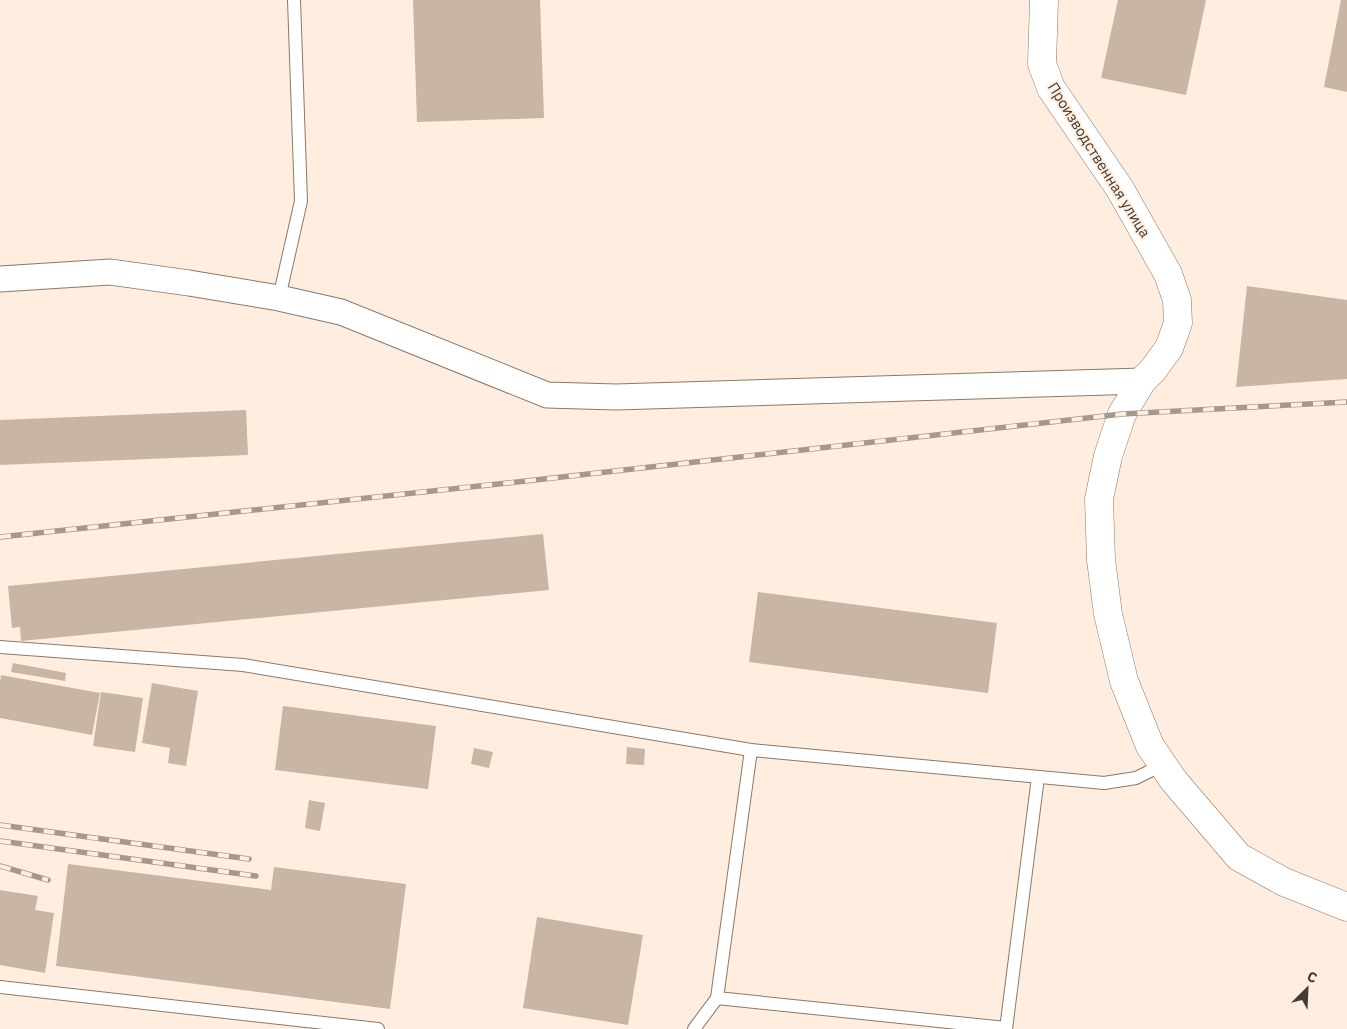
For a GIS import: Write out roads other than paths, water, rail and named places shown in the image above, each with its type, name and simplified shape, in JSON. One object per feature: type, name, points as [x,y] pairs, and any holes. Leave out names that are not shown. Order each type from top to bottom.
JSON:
[{"type":"street","name":"Производственная улица","points":[[1044,0],[1042,64],[1051,88],[1120,189],[1168,274],[1177,300],[1178,323],[1168,348],[1153,370],[1142,381],[1122,414],[1108,456],[1099,499],[1100,560],[1108,614],[1124,681],[1150,746],[1162,765],[1239,857],[1284,882],[1347,907]]},
{"type":"street","points":[[0,279],[110,272],[279,298],[342,312],[547,395],[616,397],[1142,381]]},
{"type":"lane","points":[[279,298],[301,201],[294,0]]},
{"type":"lane","points":[[0,647],[243,665],[751,750],[1104,783],[1136,778],[1162,765]]},
{"type":"lane","points":[[694,1029],[716,998],[751,750]]},
{"type":"lane","points":[[716,998],[1006,1029],[1038,777]]},
{"type":"lane","points":[[0,987],[378,1029]]},
{"type":"railway","points":[[0,537],[526,481],[1122,414],[1347,402]]},
{"type":"railway","points":[[0,825],[249,859]]},
{"type":"railway","points":[[0,841],[256,876]]},
{"type":"railway","points":[[0,866],[48,880]]}]
